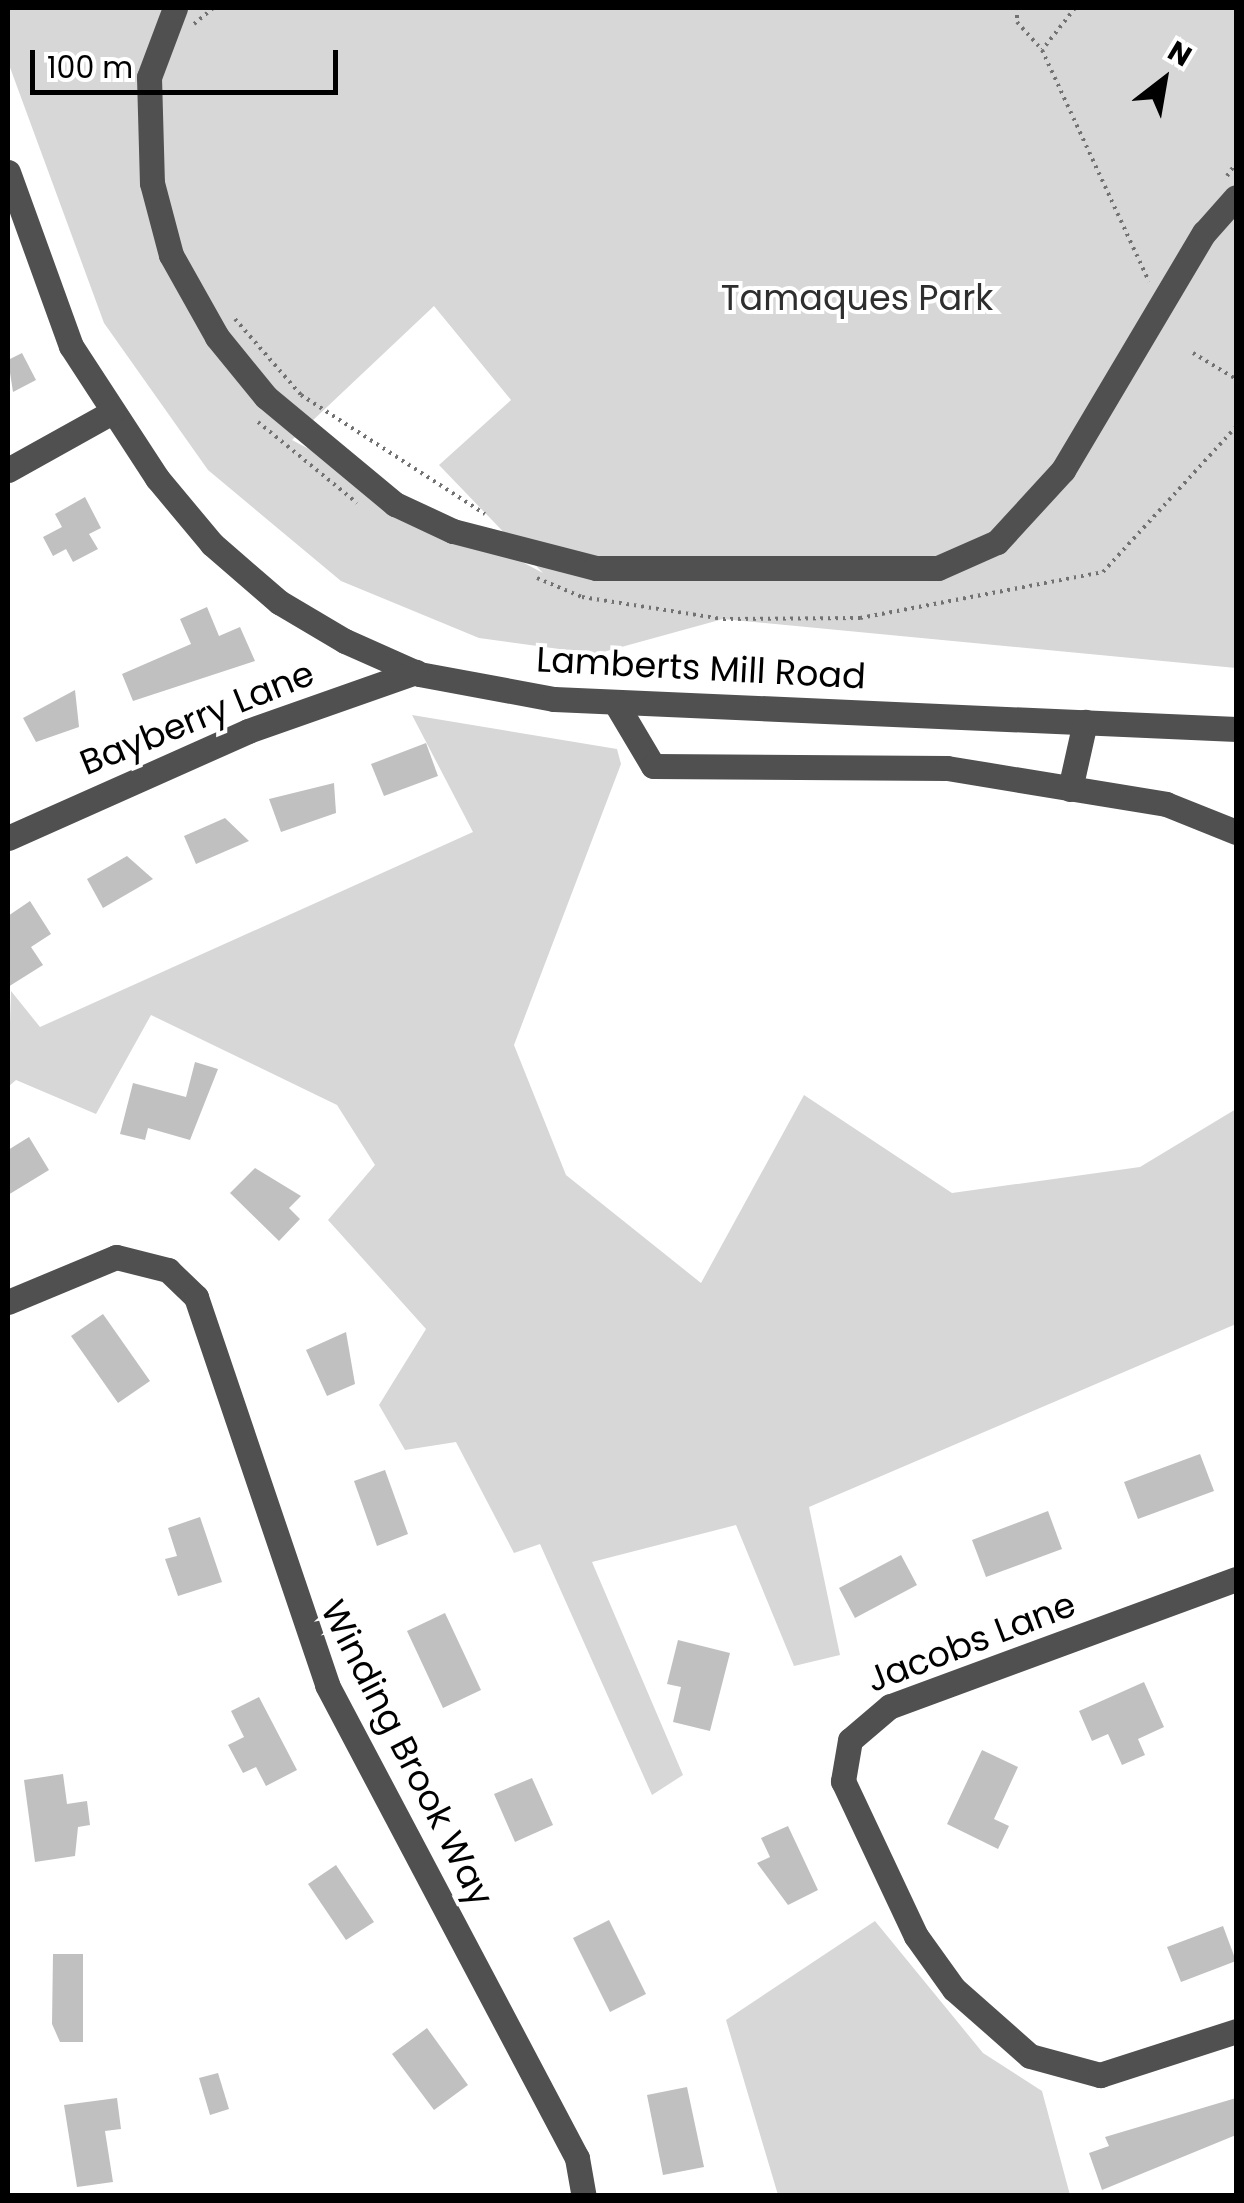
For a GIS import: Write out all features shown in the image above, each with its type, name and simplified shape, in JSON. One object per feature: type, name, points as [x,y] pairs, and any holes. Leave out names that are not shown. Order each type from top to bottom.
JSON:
[{"type":"street","points":[[175,8],[149,78],[152,182],[171,255],[218,337],[266,397],[395,504],[453,531],[596,568],[938,568],[997,542],[1062,470],[1226,194]]},
{"type":"street","name":"Lamberts Mill Road","points":[[8,172],[71,346],[112,412],[212,544],[266,590],[416,672],[615,702],[1236,729]]},
{"type":"street","points":[[8,470],[112,412]]},
{"type":"street","name":"Bayberry Lane","points":[[8,838],[248,731],[416,672]]},
{"type":"street","points":[[615,702],[653,766],[947,768],[1166,804],[1236,832]]},
{"type":"street","points":[[1070,788],[1086,722]]},
{"type":"street","name":"Winding Brook Way","points":[[8,1302],[116,1257],[168,1270],[196,1297],[327,1685],[577,2158],[584,2196]]},
{"type":"street","name":"Jacobs Lane","points":[[1236,1580],[890,1706],[850,1740],[843,1781],[916,1936],[954,1989],[1030,2056],[1100,2075],[1236,2030]]},
{"type":"path","points":[[184,32],[213,8]]},
{"type":"path","points":[[1017,8],[1022,30],[1042,50],[1152,288],[1161,273]]},
{"type":"path","points":[[1042,50],[1076,8]]},
{"type":"path","points":[[1226,194],[1236,163]]},
{"type":"path","points":[[230,312],[301,395],[498,521]]},
{"type":"path","points":[[1193,354],[1236,380]]},
{"type":"path","points":[[256,418],[337,495],[372,510]]},
{"type":"path","points":[[530,575],[582,596],[722,619],[821,618],[1103,572],[1236,427]]},
{"type":"green space","name":"Tamaques Park","points":[[8,8],[1236,8],[1236,668],[723,619],[596,654],[479,638],[341,581],[208,470],[104,323],[8,62]],"holes":[[[434,306],[511,400],[439,465],[543,573],[292,440]]]},
{"type":"green space","points":[[412,715],[617,749],[621,764],[514,1045],[566,1175],[701,1283],[804,1095],[952,1193],[1140,1167],[1236,1109],[1236,1324],[809,1507],[840,1655],[794,1666],[736,1525],[592,1562],[683,1775],[652,1795],[540,1544],[514,1553],[456,1442],[405,1450],[379,1405],[426,1329],[328,1220],[375,1165],[337,1105],[151,1015],[96,1114],[16,1080],[8,1087],[11,991],[40,1027],[473,832]]},
{"type":"green space","points":[[875,1921],[983,2053],[1042,2091],[1070,2195],[778,2195],[726,2020]]},
{"type":"building","points":[[22,353],[36,380],[13,392],[8,360]]},
{"type":"building","points":[[85,497],[101,528],[89,534],[98,549],[73,562],[66,549],[53,556],[43,537],[62,527],[55,514]]},
{"type":"building","points":[[207,607],[219,636],[240,627],[255,661],[133,701],[122,674],[191,644],[180,619]]},
{"type":"building","points":[[75,690],[79,727],[36,742],[23,718]]},
{"type":"building","points":[[426,743],[438,776],[384,796],[371,764]]},
{"type":"building","points":[[334,783],[336,813],[281,832],[269,799]]},
{"type":"building","points":[[225,818],[249,841],[196,864],[184,836]]},
{"type":"building","points":[[127,856],[153,879],[103,908],[87,879]]},
{"type":"building","points":[[30,901],[51,934],[31,947],[43,965],[8,987],[8,916]]},
{"type":"building","points":[[195,1062],[218,1069],[190,1140],[148,1128],[145,1140],[120,1134],[133,1083],[186,1097]]},
{"type":"building","points":[[29,1137],[49,1170],[8,1195],[8,1150]]},
{"type":"building","points":[[255,1168],[301,1196],[289,1208],[300,1219],[279,1241],[230,1193]]},
{"type":"building","points":[[103,1314],[150,1381],[118,1403],[71,1336]]},
{"type":"building","points":[[346,1332],[355,1384],[327,1396],[306,1350]]},
{"type":"building","points":[[1200,1454],[1214,1491],[1138,1519],[1124,1482]]},
{"type":"building","points":[[385,1470],[408,1534],[377,1546],[354,1481]]},
{"type":"building","points":[[1048,1511],[1062,1549],[986,1577],[972,1540]]},
{"type":"building","points":[[200,1517],[222,1582],[178,1596],[165,1559],[177,1556],[168,1528]]},
{"type":"building","points":[[901,1555],[917,1585],[855,1618],[839,1588]]},
{"type":"building","points":[[445,1613],[481,1690],[443,1708],[407,1631]]},
{"type":"building","points":[[678,1640],[730,1653],[710,1731],[673,1722],[681,1687],[667,1684]]},
{"type":"building","points":[[1144,1682],[1164,1727],[1138,1739],[1145,1755],[1122,1765],[1108,1734],[1092,1741],[1079,1711]]},
{"type":"building","points":[[259,1697],[297,1770],[266,1786],[256,1767],[243,1773],[228,1745],[244,1737],[231,1711]]},
{"type":"building","points":[[982,1750],[1018,1767],[994,1819],[1009,1826],[998,1849],[947,1824]]},
{"type":"building","points":[[63,1774],[67,1804],[87,1801],[90,1825],[78,1827],[75,1856],[35,1862],[24,1780]]},
{"type":"building","points":[[532,1778],[553,1825],[515,1842],[494,1794]]},
{"type":"building","points":[[788,1826],[818,1890],[788,1905],[757,1863],[770,1857],[761,1838]]},
{"type":"building","points":[[336,1865],[374,1922],[346,1940],[308,1884]]},
{"type":"building","points":[[609,1920],[646,1994],[610,2012],[573,1938]]},
{"type":"building","points":[[1223,1926],[1236,1961],[1181,1982],[1167,1947]]},
{"type":"building","points":[[53,1954],[83,1954],[83,2042],[60,2042],[52,2024]]},
{"type":"building","points":[[427,2028],[468,2085],[434,2110],[392,2054]]},
{"type":"building","points":[[218,2073],[229,2109],[210,2115],[199,2078]]},
{"type":"building","points":[[687,2087],[704,2167],[663,2175],[647,2095]]},
{"type":"building","points":[[117,2098],[121,2129],[105,2131],[113,2182],[77,2187],[64,2105]]},
{"type":"building","points":[[1236,2098],[1236,2135],[1102,2190],[1089,2153],[1109,2146],[1105,2137]]}]
